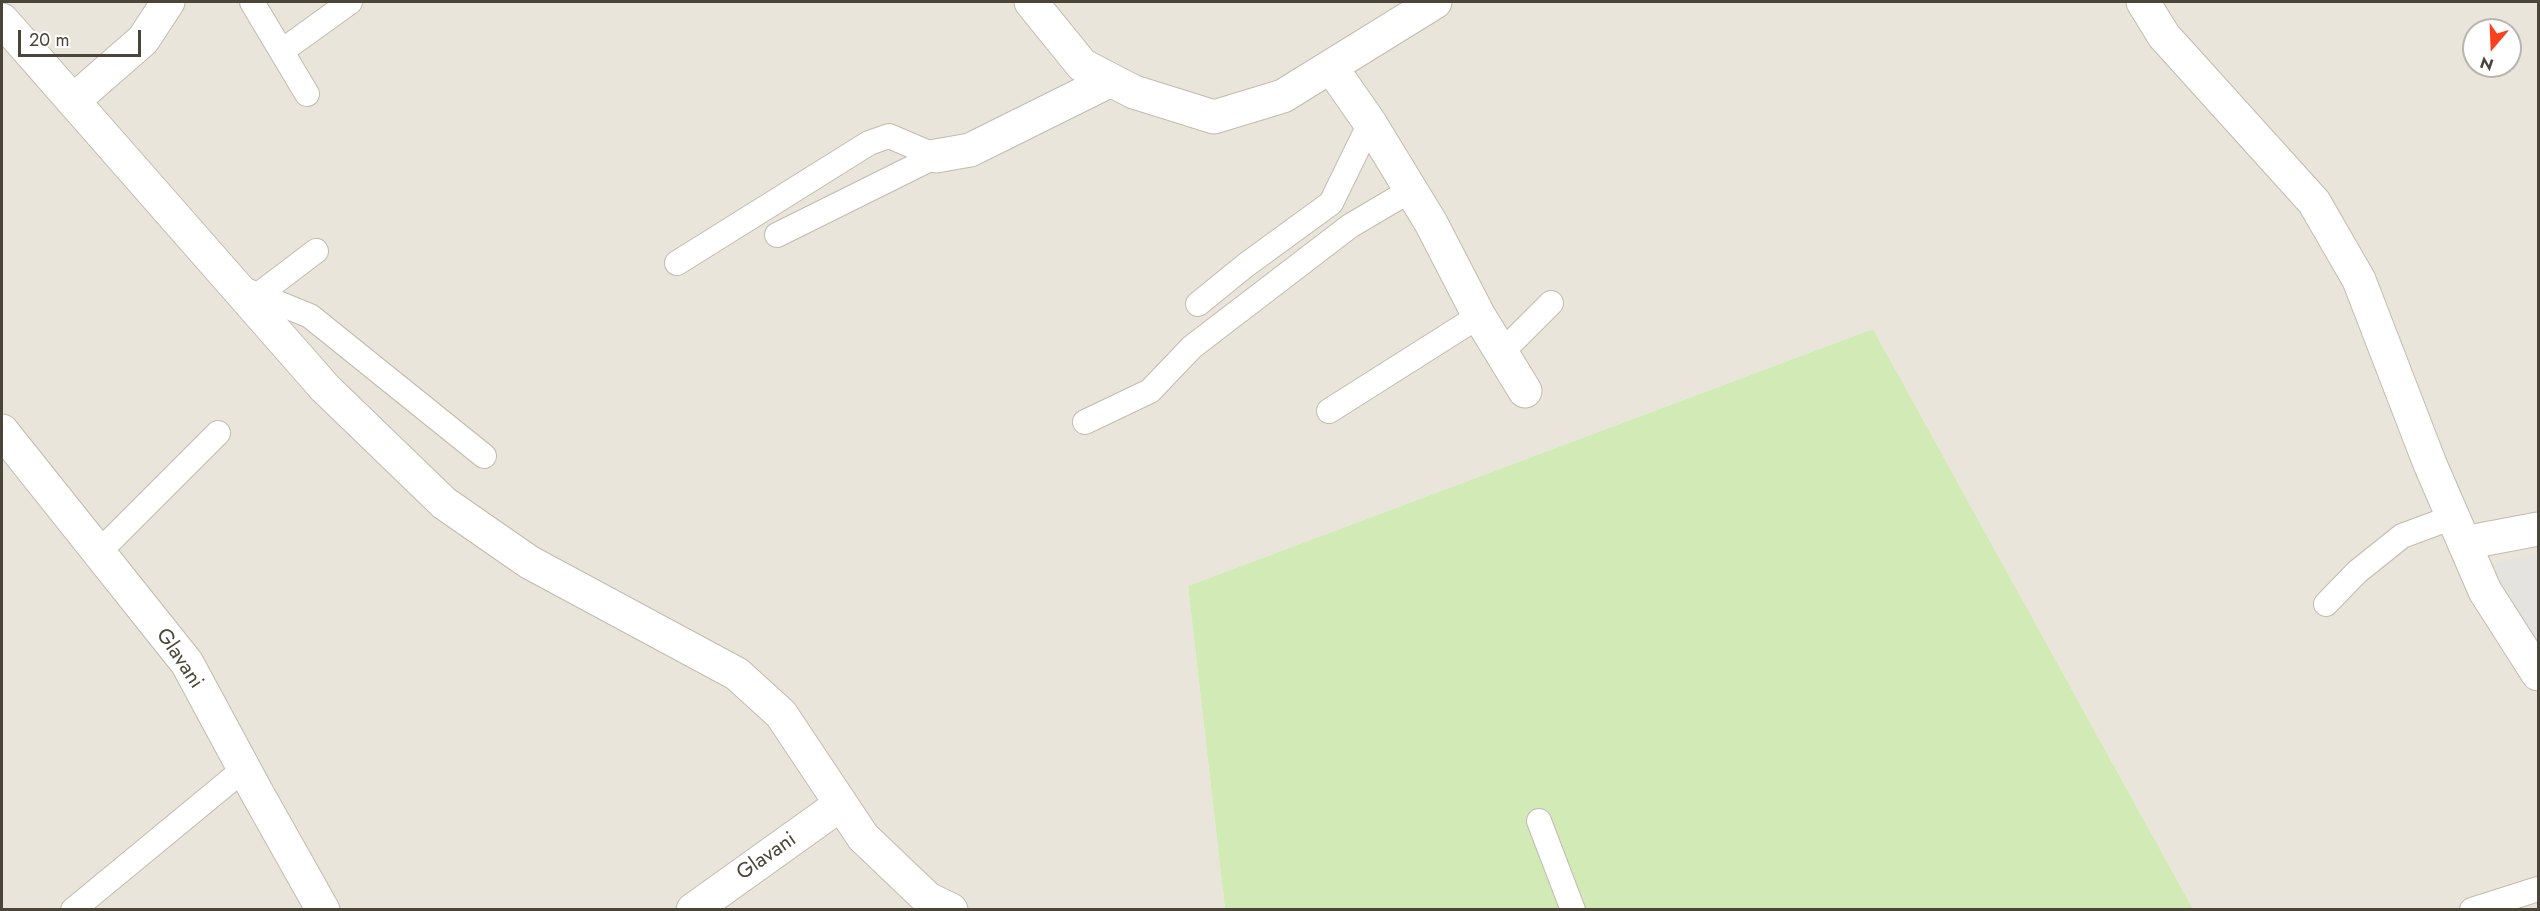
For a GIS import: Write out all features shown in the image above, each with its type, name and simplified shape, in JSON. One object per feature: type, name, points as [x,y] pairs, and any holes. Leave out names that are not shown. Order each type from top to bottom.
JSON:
[{"type":"street","points":[[73,101],[143,40],[168,2]]},
{"type":"street","points":[[1032,2],[1082,65],[1134,92],[1214,117],[1283,96],[1435,2]]},
{"type":"street","points":[[2143,2],[2164,36],[2314,202],[2359,280],[2484,591],[2538,674]]},
{"type":"street","points":[[2,20],[246,290],[325,388],[444,503],[530,562],[737,674],[781,714],[862,837],[928,898],[951,909]]},
{"type":"street","points":[[1331,67],[1370,123],[1431,223],[1479,316],[1525,391]]},
{"type":"street","points":[[936,156],[970,150],[1111,80]]},
{"type":"street","name":"Glavani","points":[[2,431],[187,663],[323,909]]},
{"type":"street","points":[[2458,530],[2538,529]]},
{"type":"street","name":"Glavani","points":[[693,909],[841,804]]},
{"type":"lane","points":[[252,2],[307,94]]},
{"type":"lane","points":[[282,51],[350,2]]},
{"type":"lane","points":[[1198,304],[1246,265],[1331,203],[1370,123]]},
{"type":"lane","points":[[677,263],[869,142],[889,136],[936,156]]},
{"type":"lane","points":[[777,236],[936,156]]},
{"type":"lane","points":[[1085,422],[1150,391],[1192,347],[1341,233],[1410,190]]},
{"type":"lane","points":[[246,290],[316,251]]},
{"type":"lane","points":[[246,290],[310,316],[484,456]]},
{"type":"lane","points":[[1501,353],[1551,303]]},
{"type":"lane","points":[[1329,411],[1479,316]]},
{"type":"lane","points":[[99,552],[218,433]]},
{"type":"lane","points":[[2326,604],[2357,572],[2403,536],[2458,530]]},
{"type":"lane","points":[[73,909],[244,769]]},
{"type":"lane","points":[[1539,821],[1573,909]]},
{"type":"lane","points":[[2472,909],[2538,889]]},
{"type":"shaded area","points":[[2,2],[2538,2],[2538,909],[2193,909],[1873,329],[1188,586],[1225,909],[2,910]]},
{"type":"shaded area","points":[[2538,553],[2538,644],[2489,565]]},
{"type":"green space","points":[[1873,329],[2193,909],[1225,909],[1188,586]]}]
